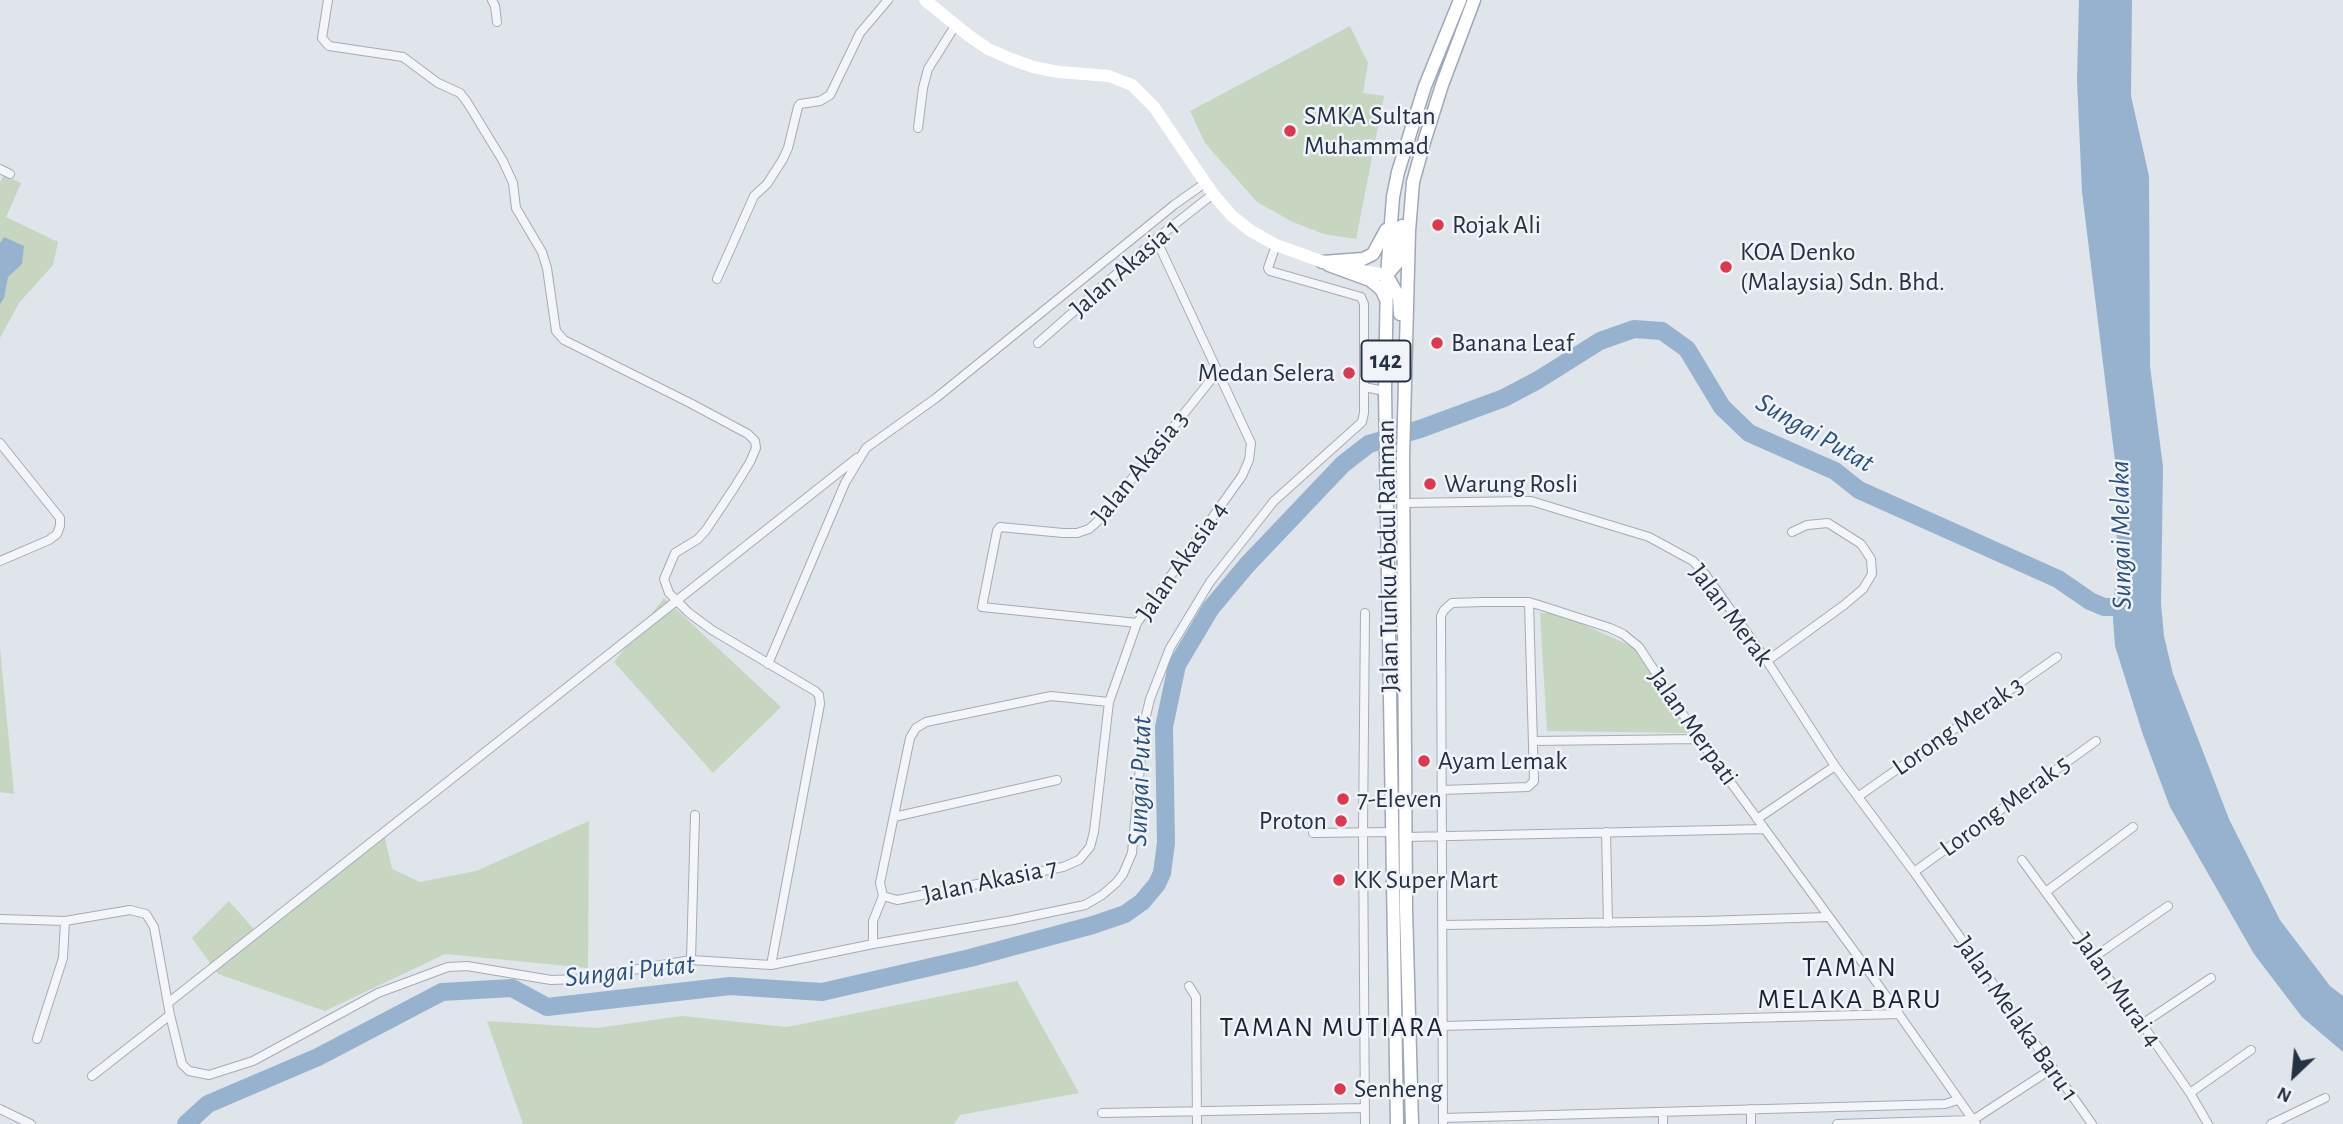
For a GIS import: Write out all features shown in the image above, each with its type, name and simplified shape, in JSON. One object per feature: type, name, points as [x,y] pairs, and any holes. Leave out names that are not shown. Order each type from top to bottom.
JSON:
[{"type":"main road","points":[[925,0],[955,26],[988,49],[1033,67],[1109,76],[1132,85],[1154,107],[1213,194],[1242,225],[1276,245],[1370,280],[1381,289],[1387,300]]},
{"type":"main road","name":"Jalan Tunku Abdul Rahman","points":[[1397,1124],[1385,391],[1387,275],[1393,197],[1404,148],[1460,0]]},
{"type":"main road","name":"Jalan Tunku Abdul Rahman","points":[[1412,1124],[1406,837],[1403,458],[1409,231],[1415,172],[1442,85],[1474,0]]},
{"type":"main road","points":[[1387,275],[1398,263],[1407,193],[1415,172]]},
{"type":"main road","points":[[1322,262],[1352,262],[1373,254],[1387,229],[1393,197]]},
{"type":"main road","points":[[1322,262],[1387,275]]},
{"type":"main road","points":[[1387,275],[1399,297],[1405,389]]},
{"type":"street","points":[[328,0],[322,38],[329,46],[403,57],[438,83],[460,93],[467,102],[503,161],[513,183],[516,208],[542,252],[547,268],[556,331],[564,340],[690,403],[748,434],[755,441],[756,448],[750,462],[706,530],[698,539],[681,548],[670,561],[664,579],[676,602],[712,630],[819,695],[820,704],[771,965]]},
{"type":"street","points":[[492,0],[497,22]]},
{"type":"street","points":[[717,279],[754,197],[772,177],[783,159],[797,107],[800,104],[820,101],[831,94],[860,33],[888,0]]},
{"type":"street","points":[[918,128],[928,68],[955,26]]},
{"type":"street","points":[[0,169],[10,174]]},
{"type":"street","points":[[168,1003],[858,458],[876,440],[942,393],[1174,205],[1205,183]]},
{"type":"street","name":"Jalan Akasia 1","points":[[1038,343],[1156,239],[1213,194]]},
{"type":"street","points":[[1156,239],[1218,371]]},
{"type":"street","points":[[0,919],[65,920],[130,910],[146,914],[154,927],[182,1064],[189,1070],[209,1075],[253,1061],[378,993],[448,967],[467,966],[551,980],[579,979],[691,960],[771,965],[873,944],[1065,911],[1084,905],[1116,883],[1132,853],[1144,724],[1150,699],[1170,648],[1210,582],[1274,501],[1362,422],[1364,304],[1361,297],[1269,271],[1276,245]]},
{"type":"street","name":"Jalan Akasia 4","points":[[1090,847],[1109,702],[1137,623],[1242,476],[1250,460],[1251,443],[1218,371]]},
{"type":"street","name":"Jalan Akasia 3","points":[[1137,623],[982,607],[997,531],[1004,527],[1063,534],[1089,529],[1218,371]]},
{"type":"street","points":[[1364,387],[1385,391]]},
{"type":"street","points":[[0,443],[60,518],[60,526],[57,534],[49,540],[0,561]]},
{"type":"street","points":[[768,664],[858,458]]},
{"type":"street","name":"Jalan Merak","points":[[1404,503],[1531,501],[1657,541],[1693,561],[1767,661],[1835,766],[1943,914]]},
{"type":"street","points":[[1767,661],[1844,606],[1869,582],[1872,575],[1871,559],[1867,551],[1854,538],[1828,523],[1817,522],[1791,532]]},
{"type":"street","name":"Jalan Merpati","points":[[1442,790],[1441,617],[1452,603],[1529,603],[1610,628],[1632,641],[1975,1122]]},
{"type":"street","points":[[1529,603],[1534,781],[1528,787],[1442,790],[1443,1121],[1945,1104],[1958,1100]]},
{"type":"street","points":[[1365,613],[1365,1124]]},
{"type":"street","name":"Lorong Merak 3","points":[[1859,796],[2057,657]]},
{"type":"street","points":[[873,944],[873,921],[883,896],[880,883],[910,738],[916,729],[926,722],[1051,696],[1109,702]]},
{"type":"street","points":[[1534,741],[1699,738]]},
{"type":"street","name":"Lorong Merak 5","points":[[1914,872],[2096,741]]},
{"type":"street","points":[[1757,819],[1835,766]]},
{"type":"street","points":[[894,817],[1057,780]]},
{"type":"street","points":[[691,960],[695,815]]},
{"type":"street","points":[[2047,891],[2133,827]]},
{"type":"street","points":[[1406,837],[1764,829]]},
{"type":"street","points":[[1313,833],[1392,832]]},
{"type":"street","points":[[1606,832],[1608,923]]},
{"type":"street","name":"Jalan Akasia 7","points":[[883,896],[897,900],[1063,867],[1079,860],[1090,847]]},
{"type":"street","name":"Jalan Murai 4","points":[[2022,860],[2142,1024],[2190,1093],[2207,1124]]},
{"type":"street","points":[[2094,957],[2168,906]]},
{"type":"street","name":"Jalan Melaka Baru 1","points":[[1943,914],[2092,1124]]},
{"type":"street","points":[[1442,925],[1827,917]]},
{"type":"street","points":[[37,1039],[62,958],[65,920]]},
{"type":"street","points":[[2142,1024],[2211,978]]},
{"type":"street","points":[[1189,986],[1196,997],[1197,1124]]},
{"type":"street","points":[[1442,1026],[1899,1014]]},
{"type":"street","points":[[92,1076],[170,1015]]},
{"type":"street","points":[[2190,1093],[2251,1050]]},
{"type":"street","points":[[1837,1124],[1975,1122],[2053,1068]]},
{"type":"street","points":[[2271,1124],[2325,1098]]},
{"type":"street","points":[[1102,1113],[1365,1108]]},
{"type":"street","points":[[0,1109],[30,1124]]},
{"type":"street","points":[[1751,1109],[1751,1124]]},
{"type":"street","points":[[1663,1112],[1663,1124]]},
{"type":"green space","points":[[1350,26],[1368,63],[1363,93],[1384,96],[1356,239],[1324,234],[1293,222],[1257,202],[1205,143],[1190,111]]},
{"type":"green space","points":[[4,175],[21,183],[6,217],[58,242],[53,265],[19,303],[0,338],[0,182]]},
{"type":"green space","points":[[664,598],[781,707],[713,773],[614,662]]},
{"type":"green space","points":[[1540,613],[1558,613],[1633,647],[1690,733],[1547,731]]},
{"type":"green space","points":[[0,648],[14,794],[0,792]]},
{"type":"green space","points":[[589,821],[588,968],[445,954],[325,1011],[218,974],[192,938],[229,901],[258,934],[383,829],[392,869],[420,882],[476,871]]},
{"type":"green space","points":[[1017,981],[1079,1093],[960,1115],[954,1124],[523,1124],[487,1021],[597,1028],[682,1016],[787,1027]]},
{"type":"water","name":"Sungai Melaka","points":[[2079,0],[2132,0],[2131,96],[2149,176],[2150,366],[2163,467],[2161,604],[2164,636],[2173,674],[2229,819],[2280,920],[2330,986],[2343,996],[2343,1052],[2302,1017],[2254,954],[2170,807],[2143,735],[2115,646],[2113,619],[2117,556],[2116,469],[2082,192],[2077,80]]},
{"type":"water","points":[[4,237],[24,246],[22,264],[8,277],[4,298],[0,304],[0,243]]},
{"type":"waterway","name":"Sungai Putat","points":[[186,1124],[208,1104],[318,1057],[442,992],[512,988],[547,1007],[730,986],[822,992],[970,958],[1125,914],[1142,902],[1157,884],[1162,873],[1166,843],[1164,727],[1177,665],[1211,608],[1247,565],[1343,464],[1369,444],[1420,429],[1504,398],[1600,341],[1634,329],[1662,331],[1687,349],[1722,407],[1749,433],[1835,471],[1859,490],[2058,579],[2090,601],[2104,607],[2136,607]]},
{"type":"place","name":"SMKA Sultan Muhammad","points":[[1290,131]]},
{"type":"place","name":"Rojak Ali","points":[[1438,225]]},
{"type":"place","name":"KOA Denko (Malaysia) Sdn. Bhd.","points":[[1726,267]]},
{"type":"place","name":"Banana Leaf","points":[[1437,343]]},
{"type":"place","name":"Medan Selera","points":[[1349,373]]},
{"type":"place","name":"Warung Rosli","points":[[1430,484]]},
{"type":"place","name":"Ayam Lemak","points":[[1424,761]]},
{"type":"place","name":"7-Eleven","points":[[1343,799]]},
{"type":"place","name":"Proton","points":[[1341,821]]},
{"type":"place","name":"KK Super Mart","points":[[1339,880]]},
{"type":"place","name":"Senheng","points":[[1340,1089]]},
{"type":"district","name":"TAMAN MELAKA BARU","points":[[1850,984]]},
{"type":"district","name":"TAMAN MUTIARA","points":[[1332,1028]]}]
